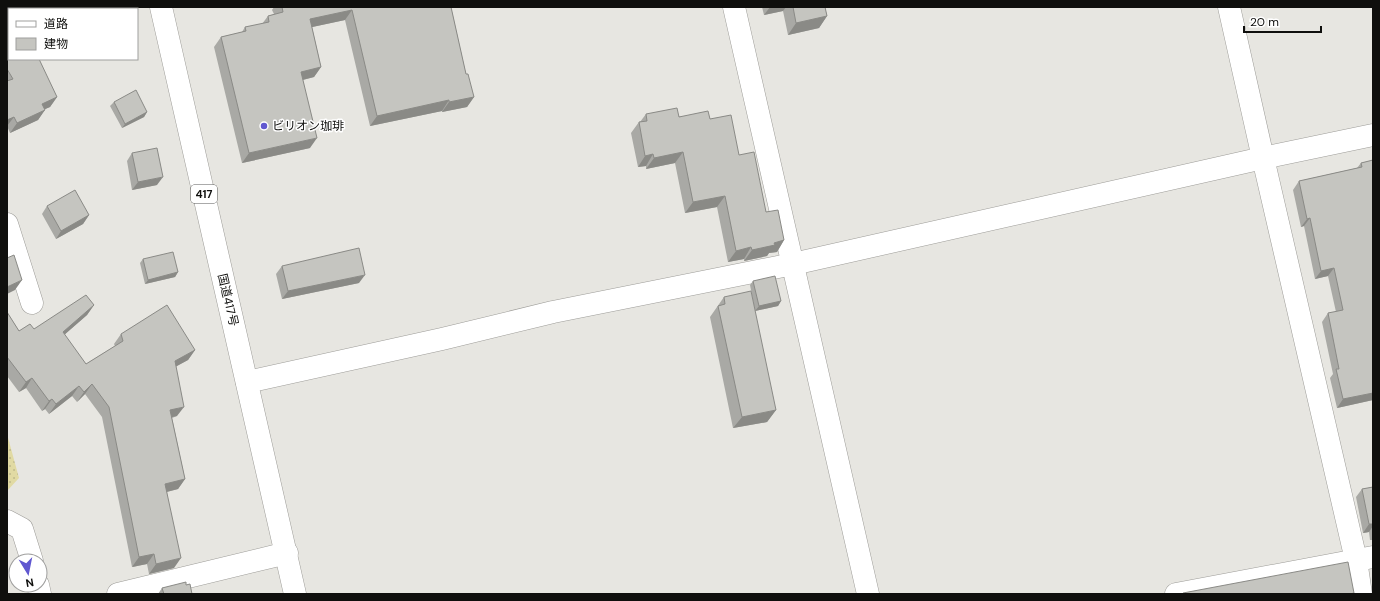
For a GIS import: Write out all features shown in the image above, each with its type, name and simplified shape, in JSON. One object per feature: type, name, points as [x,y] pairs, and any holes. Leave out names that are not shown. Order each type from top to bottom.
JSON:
[{"type":"main road","name":"国道417号","points":[[161,7],[287,553],[295,594]]},
{"type":"main road","points":[[734,7],[868,594]]},
{"type":"main road","points":[[1229,7],[1263,158],[1364,558],[1361,594]]},
{"type":"main road","points":[[247,382],[442,339],[553,312],[793,264],[1263,158],[1373,135]]},
{"type":"main road","points":[[7,224],[32,303]]},
{"type":"main road","points":[[7,521],[22,529],[30,553]]},
{"type":"main road","points":[[118,594],[287,553]]},
{"type":"main road","points":[[1176,594],[1364,558]]},
{"type":"shaded area","points":[[7,434],[19,478],[7,491]]},
{"type":"building","points":[[7,7],[58,7],[8,8],[8,60],[39,60],[57,97],[42,104],[45,110],[17,123],[14,117],[7,120],[7,81],[13,79],[7,69]]},
{"type":"building","points":[[282,7],[451,7],[466,74],[468,74],[474,97],[449,102],[449,100],[377,116],[352,10],[310,19],[321,67],[301,72],[317,138],[249,153],[221,37],[246,31],[245,27],[269,22],[268,16],[283,12]]},
{"type":"building","points":[[793,7],[825,7],[827,16],[796,23]]},
{"type":"building","points":[[136,90],[147,112],[125,124],[114,102]]},
{"type":"building","points":[[677,108],[679,117],[708,111],[710,119],[731,115],[739,155],[754,152],[766,212],[778,210],[784,240],[774,243],[775,245],[752,250],[751,247],[736,251],[725,196],[693,202],[683,152],[654,158],[653,154],[645,156],[639,122],[647,121],[646,114]]},
{"type":"building","points":[[157,148],[163,177],[138,182],[132,153]]},
{"type":"building","points":[[1373,160],[1373,393],[1343,399],[1336,369],[1339,369],[1328,313],[1343,310],[1334,268],[1321,271],[1310,218],[1307,219],[1299,181],[1362,167],[1361,163]]},
{"type":"building","points":[[75,190],[89,215],[61,231],[47,206]]},
{"type":"building","points":[[359,248],[365,275],[288,291],[282,266]]},
{"type":"building","points":[[173,252],[178,272],[148,280],[143,259]]},
{"type":"building","points":[[14,255],[22,280],[7,287],[7,258]]},
{"type":"building","points":[[775,276],[781,301],[759,306],[753,281]]},
{"type":"building","points":[[751,291],[776,410],[742,417],[718,306],[725,304],[724,297]]},
{"type":"building","points":[[86,295],[94,305],[63,332],[86,364],[123,341],[121,334],[167,305],[195,350],[175,361],[184,407],[170,410],[185,479],[165,484],[181,558],[156,564],[154,554],[139,557],[109,407],[92,384],[84,392],[79,386],[56,404],[52,399],[49,401],[32,378],[26,382],[7,357],[7,312],[19,331],[30,324],[34,329]]},
{"type":"building","points":[[1373,487],[1373,524],[1369,524],[1362,489]]},
{"type":"building","points":[[1348,562],[1354,593],[1350,594],[1183,594],[1183,593]]},
{"type":"building","points":[[186,582],[186,585],[190,584],[192,594],[164,594],[162,588]]},
{"type":"place","name":"ビリオン珈琲","points":[[264,126]]}]
